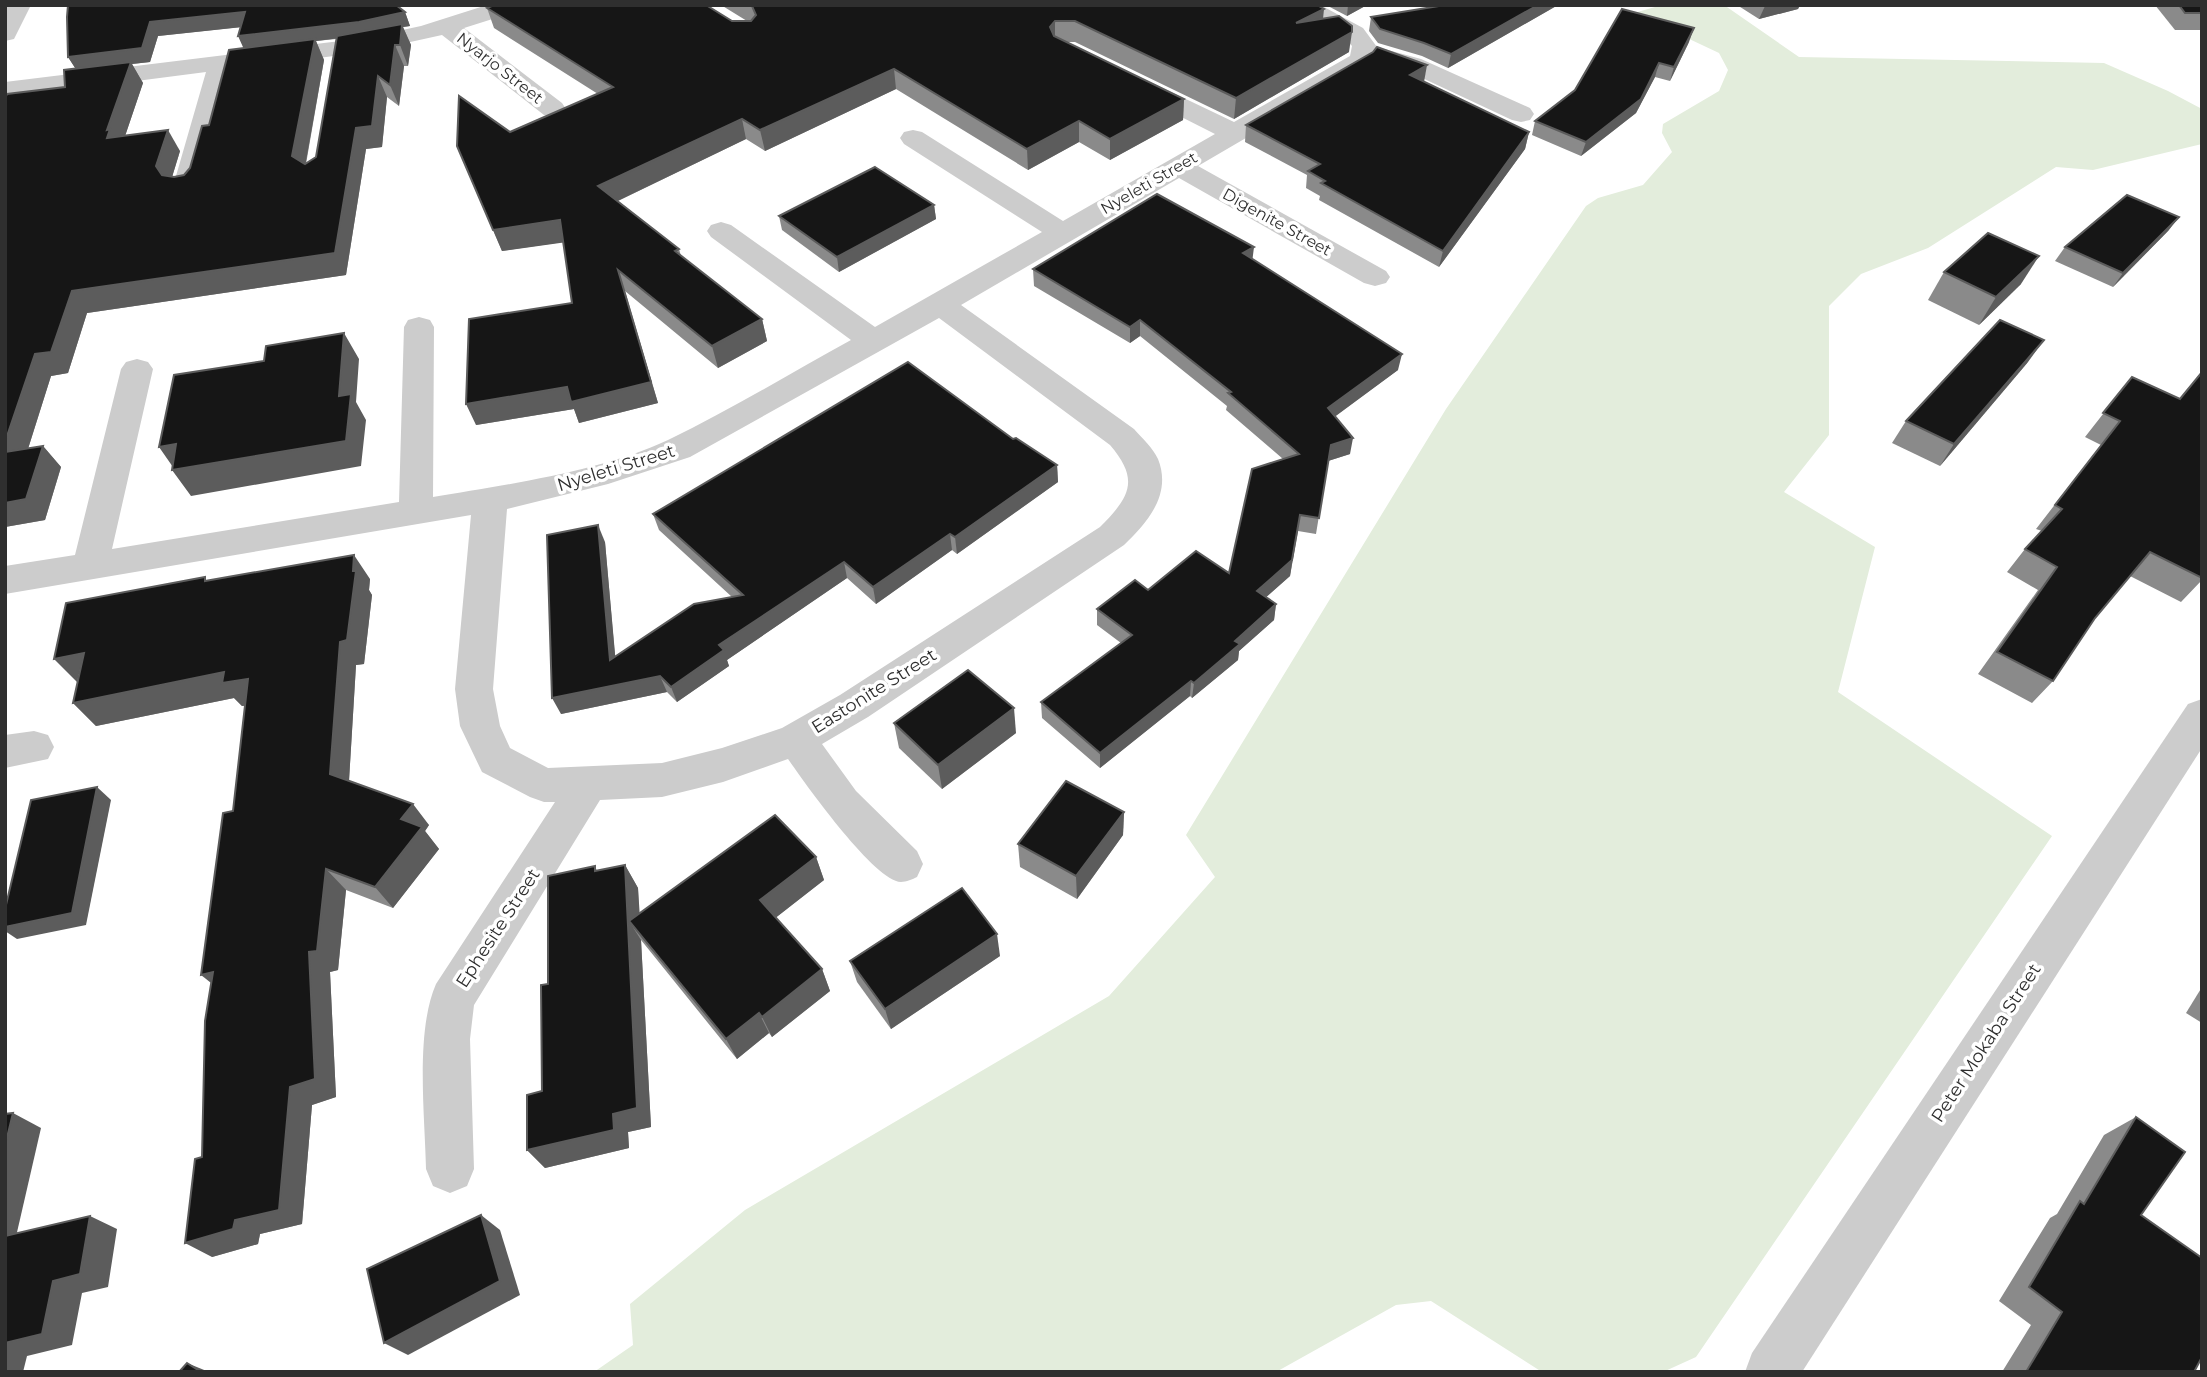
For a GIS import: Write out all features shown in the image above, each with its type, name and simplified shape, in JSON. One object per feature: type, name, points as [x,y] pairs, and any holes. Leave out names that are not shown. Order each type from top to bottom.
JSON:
[{"type":"street","points":[[5,34],[19,5]]},
{"type":"street","name":"Nyarjo Street","points":[[5,90],[365,45],[447,27],[474,11],[513,5]]},
{"type":"street","points":[[1299,5],[1354,33],[1364,42],[1365,50],[1412,64],[1521,114]]},
{"type":"street","name":"Nyarjo Street","points":[[447,27],[553,109]]},
{"type":"street","name":"Nyeleti Street","points":[[5,580],[490,500],[569,485],[632,467],[678,449],[940,304],[1360,61],[1365,50]]},
{"type":"street","points":[[186,188],[221,64]]},
{"type":"street","points":[[1114,73],[1235,133]]},
{"type":"street","points":[[914,138],[1063,233]]},
{"type":"street","name":"Digenite Street","points":[[1178,166],[1375,277]]},
{"type":"street","points":[[721,231],[874,341]]},
{"type":"street","name":"Eastonite Street","points":[[490,500],[474,689],[480,726],[496,760],[544,785],[662,780],[723,765],[796,739],[854,706],[1112,536],[1136,512],[1146,483],[1141,459],[1122,437],[940,304]]},
{"type":"street","points":[[416,512],[419,327]]},
{"type":"street","points":[[90,566],[136,369]]},
{"type":"street","name":"Peter Mokaba Street","points":[[1770,1372],[2202,715]]},
{"type":"street","points":[[796,739],[842,803],[902,864]]},
{"type":"street","name":"Ephesite Street","points":[[450,1169],[447,1039],[452,999],[588,784]]},
{"type":"green space","points":[[1662,5],[1724,5],[1799,57],[2104,63],[2202,109],[2202,144],[2093,170],[2056,167],[1928,248],[1861,274],[1829,306],[1829,435],[1784,492],[1875,547],[1838,692],[2052,836],[1696,1357],[1663,1372],[1542,1372],[1431,1301],[1396,1305],[1276,1372],[594,1372],[633,1345],[630,1304],[745,1210],[1109,996],[1215,877],[1186,835],[1446,409],[1586,206],[1598,198],[1643,185],[1672,152],[1662,133],[1663,124],[1719,91],[1728,70],[1719,53],[1634,13]]},
{"type":"building","points":[[68,5],[396,5],[405,12],[359,22],[238,36],[245,12],[150,22],[142,48],[68,57]]},
{"type":"building","points":[[494,5],[706,5],[732,21],[751,21],[756,15],[750,5],[1317,5],[1324,9],[1296,23],[1339,16],[1352,26],[1352,32],[1236,98],[1075,21],[1055,21],[1050,27],[1054,36],[1184,99],[1110,139],[1079,121],[1027,149],[894,69],[760,130],[742,119],[598,186],[762,319],[712,346],[618,270],[651,382],[571,402],[567,387],[466,404],[469,319],[572,303],[560,220],[493,230],[457,146],[459,96],[510,132],[613,87],[487,8]]},
{"type":"building","points":[[1445,5],[1538,5],[1451,54],[1380,29],[1371,17]]},
{"type":"building","points":[[2179,5],[2202,5],[2202,13],[2185,13]]},
{"type":"building","points":[[1622,9],[1694,28],[1674,67],[1659,63],[1641,99],[1586,142],[1535,121],[1575,90]]},
{"type":"building","points":[[402,24],[400,45],[395,45],[390,85],[378,76],[372,126],[356,128],[335,253],[72,291],[51,352],[35,354],[5,442],[7,94],[65,87],[64,70],[131,62],[107,130],[110,129],[107,138],[168,130],[156,166],[162,175],[174,177],[184,175],[190,168],[202,126],[209,125],[229,50],[315,39],[292,156],[305,164],[316,157],[337,36]]},
{"type":"building","points":[[1377,47],[1427,65],[1410,75],[1529,132],[1443,251],[1321,183],[1325,181],[1308,171],[1320,164],[1246,125],[1373,52]]},
{"type":"building","points":[[875,167],[934,205],[837,257],[779,216]]},
{"type":"building","points":[[1157,194],[1254,247],[1243,253],[1402,354],[1328,408],[1353,438],[1331,445],[1319,518],[1300,515],[1292,560],[1257,591],[1276,604],[1235,641],[1240,644],[1194,683],[1191,681],[1100,753],[1041,702],[1132,635],[1097,609],[1135,580],[1148,590],[1196,551],[1229,573],[1252,469],[1299,454],[1228,393],[1231,392],[1140,320],[1130,327],[1033,269]]},
{"type":"building","points":[[2127,195],[2179,217],[2123,273],[2065,247]]},
{"type":"building","points":[[1988,233],[2039,256],[1996,297],[1944,272]]},
{"type":"building","points":[[2000,320],[2044,340],[1954,444],[1906,421]]},
{"type":"building","points":[[344,333],[339,396],[351,394],[346,441],[172,470],[176,444],[159,447],[174,375],[264,361],[266,346]]},
{"type":"building","points":[[908,362],[1013,439],[1016,438],[1057,465],[955,537],[950,534],[873,587],[844,562],[719,645],[724,650],[671,687],[660,676],[552,698],[547,535],[598,525],[610,660],[694,604],[743,595],[653,514]]},
{"type":"building","points":[[2202,372],[2202,578],[2150,552],[2095,618],[2053,681],[1997,652],[2057,567],[2025,549],[2062,509],[2055,505],[2120,421],[2103,413],[2132,377],[2180,399]]},
{"type":"building","points":[[43,446],[26,499],[5,503],[5,452]]},
{"type":"building","points":[[354,555],[353,571],[356,571],[347,640],[340,642],[330,774],[413,804],[401,819],[422,827],[375,887],[326,869],[317,951],[309,952],[315,1079],[290,1087],[279,1210],[235,1220],[233,1229],[185,1243],[195,1159],[202,1157],[205,1021],[213,972],[201,975],[223,813],[233,811],[248,679],[222,683],[224,672],[73,703],[84,653],[54,659],[66,603],[205,577],[205,581]]},
{"type":"building","points":[[968,670],[1014,708],[938,765],[894,723]]},
{"type":"building","points":[[1066,781],[1124,812],[1076,876],[1018,844]]},
{"type":"building","points":[[97,787],[72,913],[5,927],[5,909],[31,800]]},
{"type":"building","points":[[775,815],[816,857],[760,900],[822,969],[762,1017],[759,1013],[726,1039],[629,921]]},
{"type":"building","points":[[625,865],[637,1108],[613,1114],[614,1130],[527,1150],[527,1095],[542,1091],[541,985],[548,984],[548,876],[595,866],[595,871]]},
{"type":"building","points":[[962,888],[997,934],[885,1009],[850,961]]},
{"type":"building","points":[[13,1113],[5,1146],[5,1114]]},
{"type":"building","points":[[2136,1117],[2185,1152],[2141,1215],[2202,1258],[2202,1357],[2194,1372],[2026,1372],[2062,1312],[2029,1287],[2080,1201],[2084,1204]]},
{"type":"building","points":[[481,1215],[500,1281],[384,1343],[367,1269]]},
{"type":"building","points":[[90,1216],[80,1274],[53,1281],[42,1334],[5,1343],[5,1236]]},
{"type":"building","points":[[187,1363],[201,1372],[179,1372]]}]
